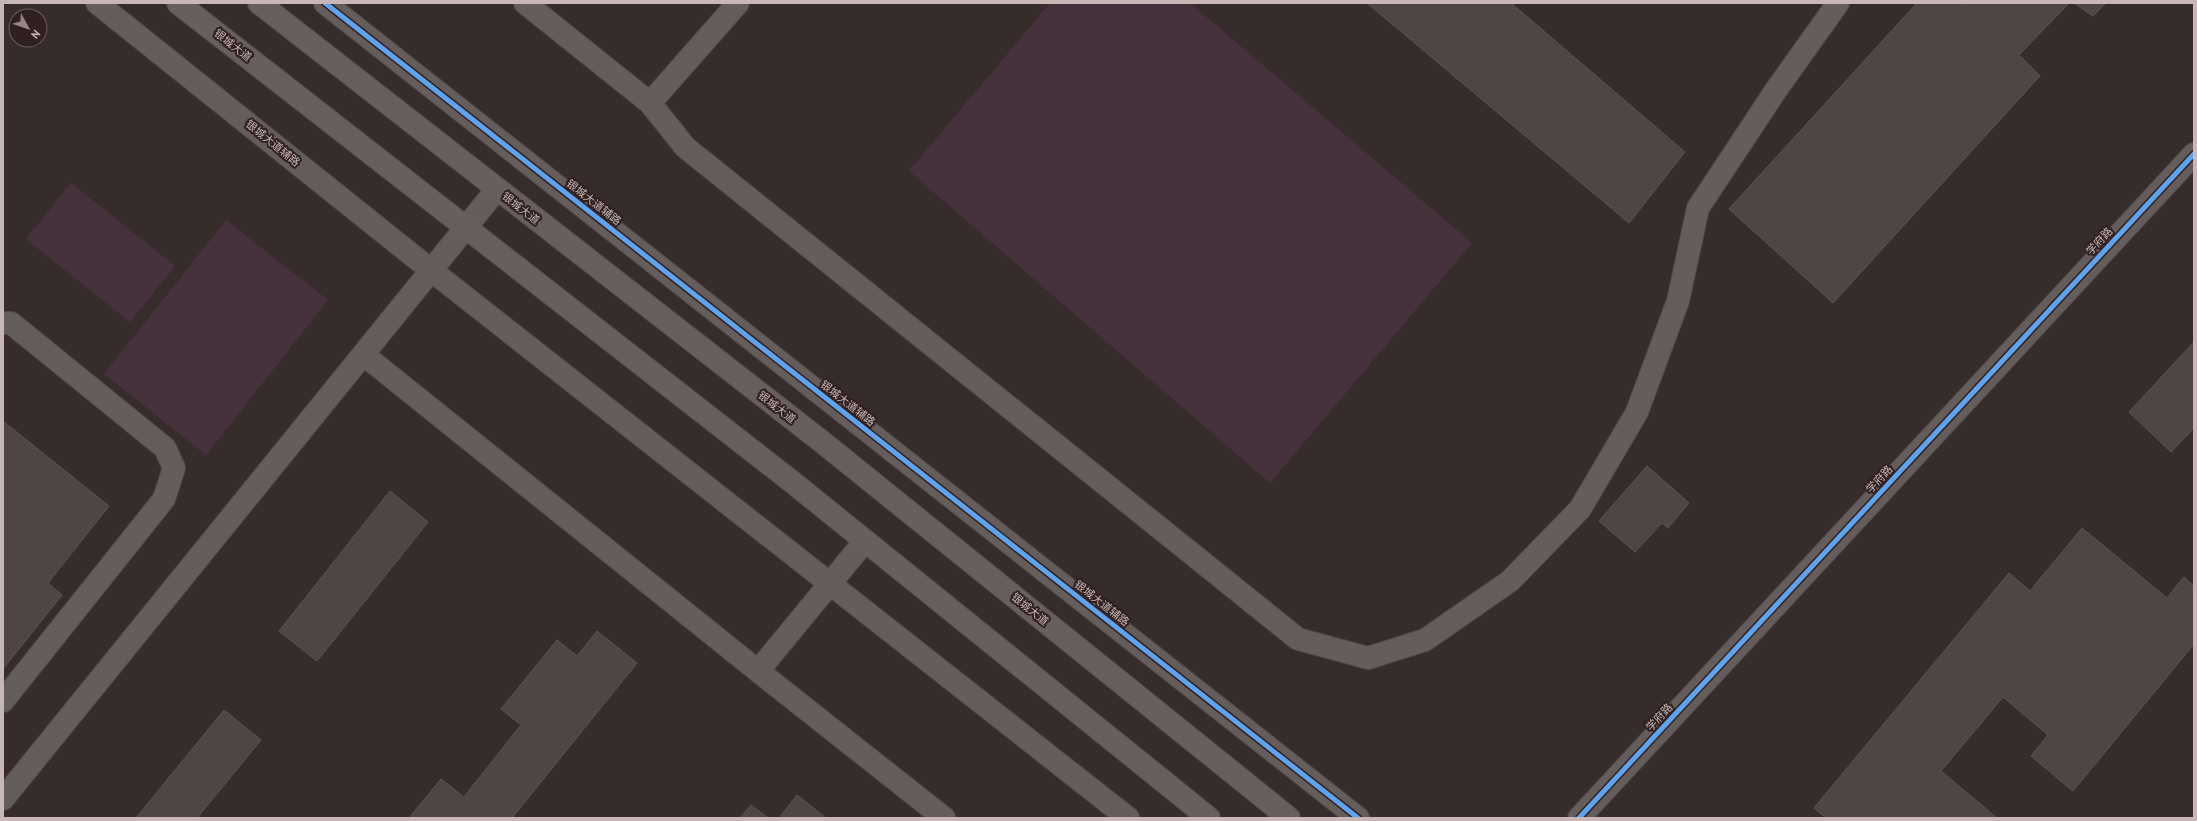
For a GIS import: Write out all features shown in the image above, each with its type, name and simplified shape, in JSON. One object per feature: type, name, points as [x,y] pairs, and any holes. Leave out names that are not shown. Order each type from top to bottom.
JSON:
[{"type":"main road","name":"银城大道","points":[[178,3],[865,541],[1209,818]]},
{"type":"main road","name":"银城大道","points":[[258,3],[821,441],[1289,818]]},
{"type":"street","name":"银城大道辅路","points":[[97,3],[432,271],[1128,818]]},
{"type":"street","name":"银城大道辅路","points":[[326,3],[1358,818]]},
{"type":"street","points":[[525,3],[650,103],[685,147],[1298,639],[1368,658],[1425,640],[1510,581],[1580,509],[1638,412],[1678,301],[1698,208],[1776,90],[1838,3]]},
{"type":"street","points":[[650,103],[738,3]]},
{"type":"street","name":"学府路","points":[[1579,818],[2194,154]]},
{"type":"street","points":[[3,799],[467,228],[497,189]]},
{"type":"street","points":[[3,323],[11,324],[166,448],[174,468],[164,499],[3,701]]},
{"type":"street","points":[[364,355],[944,818]]},
{"type":"street","points":[[758,671],[865,541]]},
{"type":"shaded area","points":[[1050,3],[1190,3],[1472,243],[1270,483],[909,171]]},
{"type":"shaded area","points":[[71,183],[175,266],[130,322],[26,239]]},
{"type":"shaded area","points":[[226,220],[328,300],[206,455],[104,374]]},
{"type":"building","points":[[1367,3],[1511,3],[1685,152],[1629,223]]},
{"type":"building","points":[[1917,3],[1965,3],[1966,5],[1968,3],[2069,3],[2019,55],[2040,76],[1833,303],[1729,209]]},
{"type":"building","points":[[2074,3],[2106,3],[2093,16]]},
{"type":"building","points":[[2194,342],[2194,428],[2171,452],[2129,412]]},
{"type":"building","points":[[3,421],[109,506],[48,583],[62,595],[3,669]]},
{"type":"building","points":[[1647,466],[1689,503],[1668,528],[1662,523],[1635,552],[1599,521]]},
{"type":"building","points":[[390,491],[428,522],[317,661],[279,631]]},
{"type":"building","points":[[2082,528],[2167,598],[2184,577],[2194,586],[2194,644],[2073,791],[2031,756],[2048,735],[2003,697],[1941,771],[1997,818],[1826,818],[1814,808],[2009,573],[2030,591]]},
{"type":"building","points":[[597,631],[637,663],[512,818],[409,818],[441,779],[464,797],[521,725],[501,709],[557,640],[577,656]]},
{"type":"building","points":[[224,710],[261,740],[197,818],[136,818]]},
{"type":"building","points":[[797,795],[826,818],[779,818]]},
{"type":"building","points":[[751,805],[768,818],[740,818]]},
{"type":"cycle path","points":[[325,3],[1358,818]]},
{"type":"cycle path","points":[[1579,818],[2194,154]]}]
